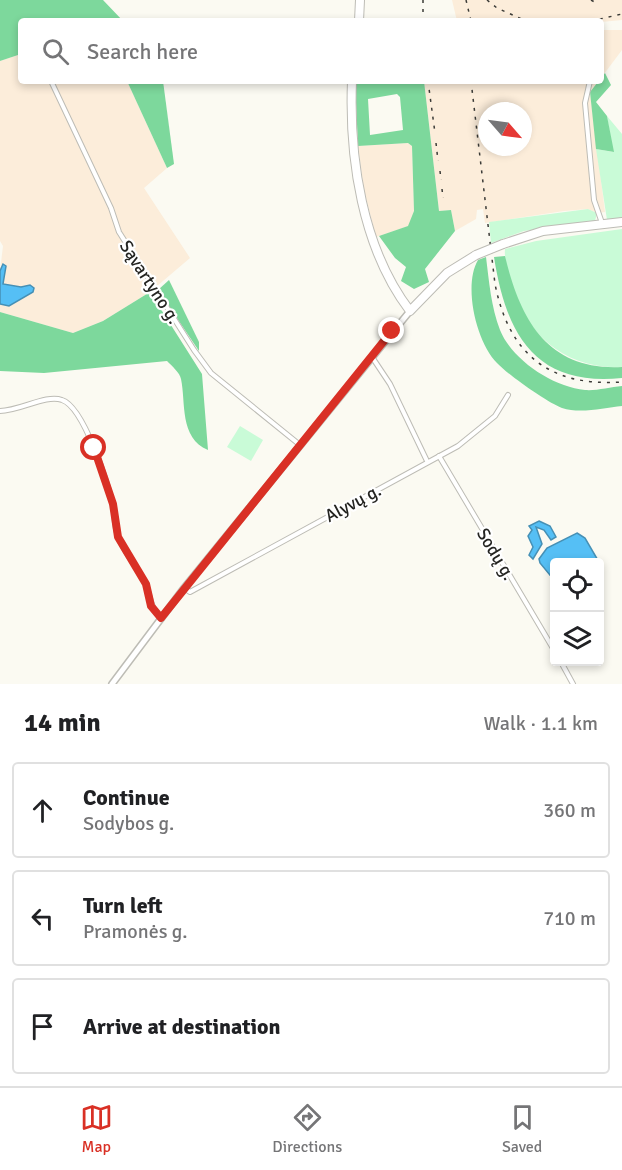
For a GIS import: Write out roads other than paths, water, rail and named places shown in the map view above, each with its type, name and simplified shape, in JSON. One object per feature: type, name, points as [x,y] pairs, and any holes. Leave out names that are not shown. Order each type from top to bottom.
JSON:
[{"type":"highway","points":[[359,18],[360,0]]},
{"type":"highway","points":[[352,84],[353,136],[363,202],[384,264],[410,311],[447,273],[476,255],[543,231],[622,222]]},
{"type":"main road","points":[[112,684],[184,588],[410,311]]},
{"type":"street","name":"Sąvartyno g.","points":[[52,84],[111,208],[118,232],[194,350],[211,373],[300,444]]},
{"type":"street","points":[[589,84],[585,103],[594,200],[602,224]]},
{"type":"street","points":[[371,357],[390,384],[428,462]]},
{"type":"street","name":"Alyvų g.","points":[[184,588],[190,592],[439,456],[484,426],[495,416],[508,395]]},
{"type":"street","points":[[0,411],[20,409],[54,398],[68,402],[73,407],[88,435],[104,476],[113,504],[118,537],[146,584],[151,606],[161,618]]},
{"type":"street","name":"Sodų g.","points":[[439,456],[550,642]]},
{"type":"street","points":[[563,666],[573,684]]},
{"type":"water","points":[[3,264],[6,266],[3,284],[21,287],[30,285],[34,288],[33,292],[9,306],[0,304],[0,271]]},
{"type":"water","points":[[539,521],[550,526],[556,537],[551,540],[544,530],[536,527],[542,544],[533,559],[529,555],[533,547],[528,536],[532,530],[529,526]]},
{"type":"water","points":[[577,533],[585,538],[597,558],[550,558],[550,575],[539,559],[547,548]]},
{"type":"railway","points":[[423,0],[423,18]]},
{"type":"railway","points":[[466,0],[470,18]]},
{"type":"railway","points":[[487,0],[497,8],[519,18]]},
{"type":"railway","points":[[591,0],[598,4]]},
{"type":"railway","points":[[604,18],[622,14]]},
{"type":"railway","points":[[428,84],[435,133]]},
{"type":"railway","points":[[471,84],[495,284],[511,330],[522,348],[537,362],[554,372],[574,379],[622,382]]},
{"type":"railway","points":[[436,143],[438,161]]},
{"type":"railway","points":[[440,171],[441,180]]},
{"type":"railway","points":[[442,189],[443,198]]}]
